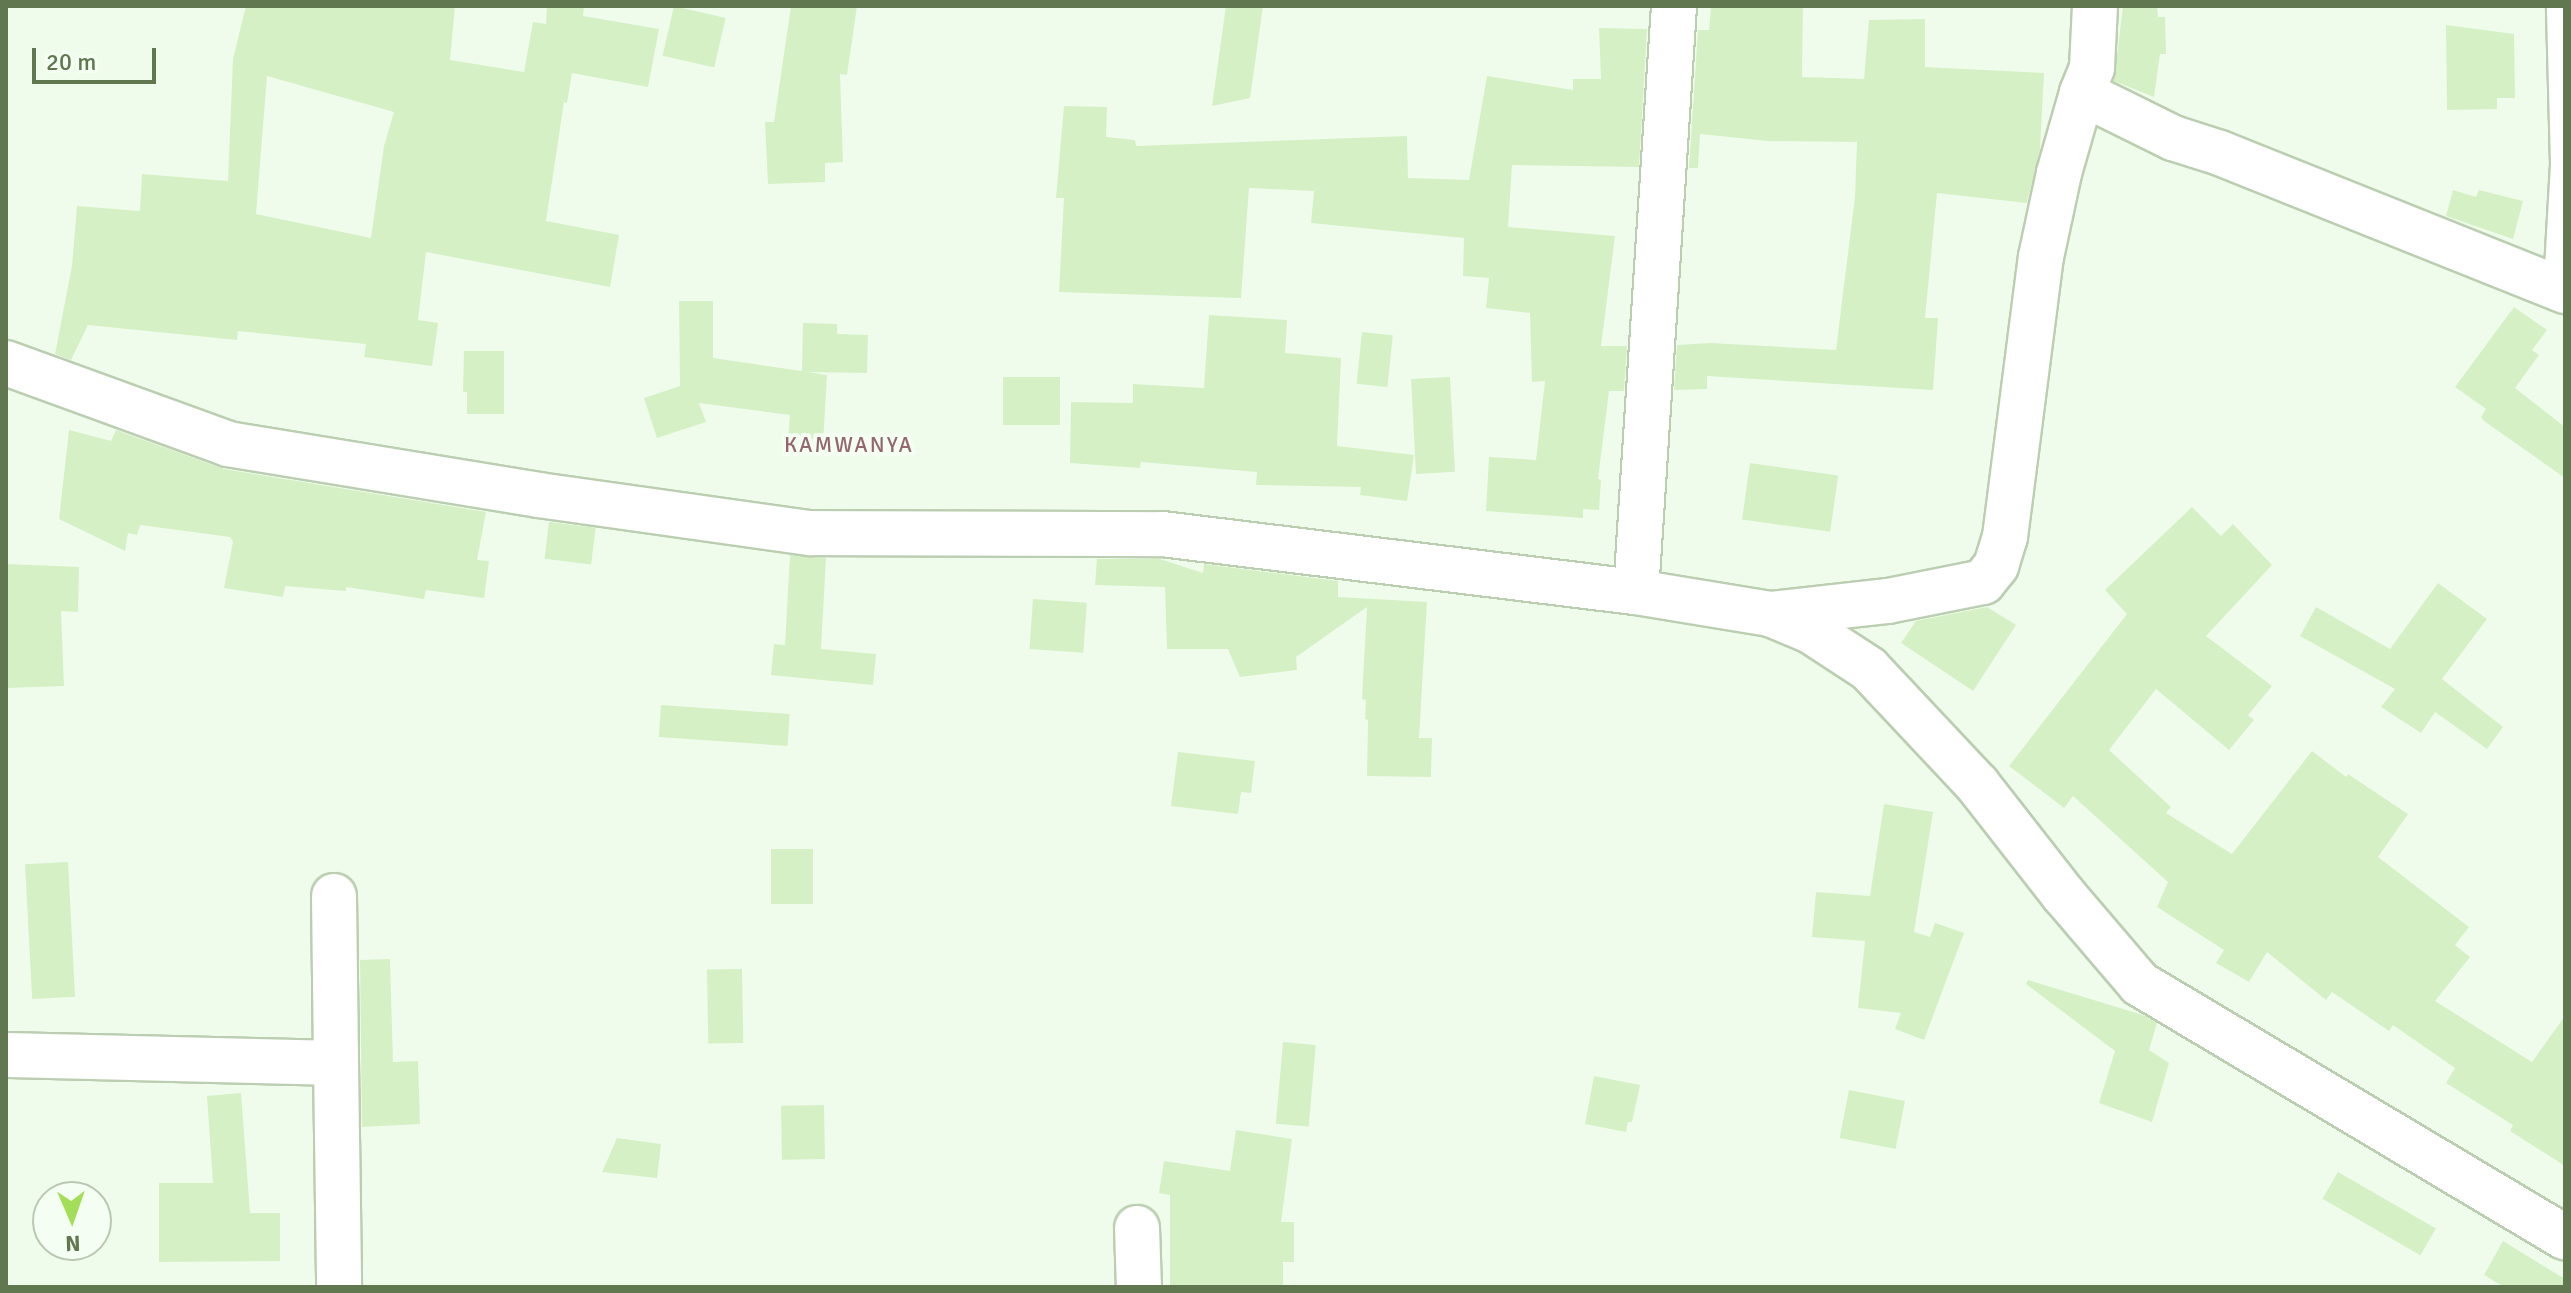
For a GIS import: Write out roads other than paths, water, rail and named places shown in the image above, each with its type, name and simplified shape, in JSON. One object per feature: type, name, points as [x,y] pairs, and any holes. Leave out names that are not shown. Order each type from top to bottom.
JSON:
[{"type":"main road","points":[[1636,592],[1674,6]]},
{"type":"main road","points":[[1770,614],[1888,601],[1983,582],[1996,566],[2005,537],[2041,257],[2059,173],[2092,68],[2095,6]]},
{"type":"main road","points":[[2082,93],[2173,138],[2220,153],[2560,289]]},
{"type":"main road","points":[[6,363],[228,444],[539,495],[810,533],[1162,534],[1636,592],[1770,614],[1811,631],[1869,669],[1977,784],[2063,894],[2140,984],[2565,1237]]},
{"type":"main road","points":[[334,896],[339,1287]]},
{"type":"main road","points":[[6,1055],[336,1063]]},
{"type":"main road","points":[[1137,1228],[1139,1287]]},
{"type":"lane","points":[[2558,6],[2562,164],[2560,289]]},
{"type":"district","name":"KAMWANYA","points":[[849,445]]}]
